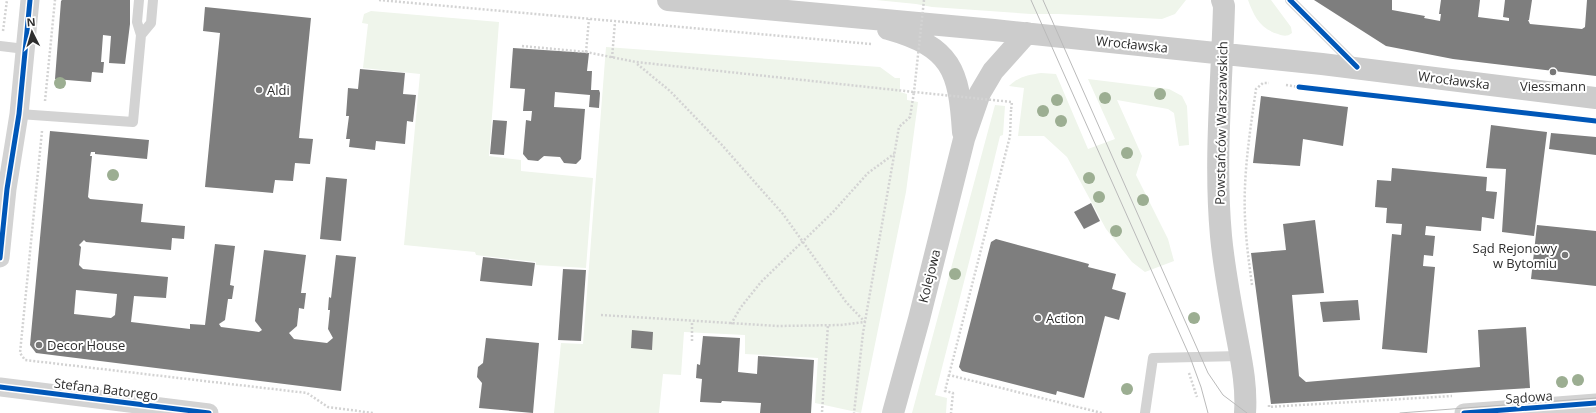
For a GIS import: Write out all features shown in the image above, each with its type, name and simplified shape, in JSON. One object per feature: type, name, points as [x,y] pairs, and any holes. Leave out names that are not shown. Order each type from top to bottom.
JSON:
[{"type":"main road","name":"Wrocławska","points":[[668,0],[1027,33],[1357,67],[1596,98]]},
{"type":"main road","name":"Powstańców Warszawskich","points":[[1222,0],[1224,6],[1218,164],[1219,203],[1226,276],[1246,396],[1245,413]]},
{"type":"main road","name":"Kolejowa","points":[[843,16],[908,34],[932,47],[946,61],[954,72],[958,86],[964,139]]},
{"type":"main road","name":"Kolejowa","points":[[893,413],[919,319],[964,139],[980,93],[993,70],[1027,33]]},
{"type":"street","points":[[0,258],[9,176],[19,114],[30,0]]},
{"type":"street","name":"Stefana Batorego","points":[[0,387],[208,413]]},
{"type":"street","name":"Sądowa","points":[[1464,413],[1596,403]]},
{"type":"lane","points":[[19,114],[133,122],[141,35],[137,22],[139,0]]},
{"type":"lane","points":[[141,35],[151,23],[153,0]]},
{"type":"lane","points":[[1290,0],[1357,67]]},
{"type":"lane","points":[[0,46],[25,49]]},
{"type":"lane","points":[[1145,413],[1153,358],[1240,356]]},
{"type":"path","points":[[55,0],[20,353],[25,360],[307,393],[328,407],[373,413]]},
{"type":"path","points":[[379,0],[878,45]]},
{"type":"path","points":[[854,413],[864,322],[899,127],[910,116],[924,0]]},
{"type":"path","points":[[586,52],[589,20]]},
{"type":"path","points":[[612,58],[615,22]]},
{"type":"path","points":[[522,46],[586,52],[636,62],[1012,102],[1010,136],[945,391],[954,393],[951,413]]},
{"type":"path","points":[[636,62],[670,91],[721,144],[782,214],[846,302],[864,322]]},
{"type":"path","points":[[1253,289],[1245,218],[1245,196],[1250,133],[1256,89],[1263,83],[1276,84]]},
{"type":"path","points":[[1284,84],[1300,87]]},
{"type":"path","points":[[731,324],[741,307],[761,282],[833,212],[868,173],[894,154]]},
{"type":"path","points":[[601,315],[692,322],[777,326],[828,326],[864,322]]},
{"type":"path","points":[[692,322],[692,341]]},
{"type":"path","points":[[822,413],[828,326]]},
{"type":"path","points":[[949,375],[1102,413]]},
{"type":"path","points":[[1191,378],[1197,397]]},
{"type":"path","points":[[1268,399],[1269,407],[1456,396]]},
{"type":"shaded area","points":[[876,0],[1186,0],[1175,14],[1162,19],[1031,14],[932,7]]},
{"type":"shaded area","points":[[1248,0],[1271,0],[1291,27],[1292,33],[1287,36],[1283,36],[1267,29],[1258,21]]},
{"type":"shaded area","points":[[371,11],[499,22],[489,156],[521,160],[521,171],[593,178],[586,268],[536,265],[536,262],[476,255],[475,252],[404,245],[420,74],[363,68],[368,24],[362,23],[364,14]]},
{"type":"shaded area","points":[[606,47],[880,67],[895,78],[900,78],[900,92],[907,94],[907,100],[918,102],[906,192],[861,413],[815,403],[818,358],[745,354],[745,335],[684,332],[681,375],[663,374],[659,413],[554,413],[561,343],[583,344]]},
{"type":"shaded area","points":[[1041,73],[1056,74],[1088,149],[1115,139],[1088,79],[1169,89],[1182,96],[1187,106],[1189,145],[1179,146],[1174,113],[1168,109],[1117,100],[1142,156],[1136,175],[1168,239],[1174,261],[1145,272],[1132,262],[1106,229],[1067,157],[1044,136],[1018,136],[1024,88],[1009,86],[1016,80]]},
{"type":"shaded area","points":[[995,105],[1005,106],[1003,135],[1000,136],[935,395],[947,398],[946,413],[912,413]]},
{"type":"building","points":[[62,0],[130,0],[130,24],[125,64],[109,63],[111,36],[103,35],[101,62],[104,62],[103,73],[92,72],[91,82],[55,79]]},
{"type":"building","points":[[1314,0],[1392,0],[1392,10],[1425,16],[1424,18],[1440,21],[1441,14],[1439,14],[1441,0],[1480,0],[1478,17],[1509,21],[1509,18],[1503,17],[1505,0],[1532,0],[1528,20],[1530,24],[1582,29],[1585,27],[1587,0],[1596,0],[1596,76],[1453,59],[1386,46]]},
{"type":"building","name":"Aldi","points":[[205,7],[311,18],[299,138],[313,139],[310,164],[295,163],[293,181],[275,180],[273,193],[205,187],[220,33],[203,31]]},
{"type":"building","points":[[513,48],[589,53],[587,71],[592,71],[591,90],[599,90],[600,93],[599,108],[589,107],[590,95],[555,92],[554,107],[585,109],[581,159],[576,164],[564,163],[560,157],[544,156],[538,161],[528,160],[523,154],[526,120],[531,121],[532,111],[523,111],[525,89],[510,88]]},
{"type":"building","points":[[360,69],[405,73],[403,94],[416,95],[413,122],[407,121],[405,144],[376,141],[375,150],[349,147],[350,139],[346,139],[349,116],[346,116],[348,88],[358,89]]},
{"type":"building","points":[[1261,96],[1348,107],[1343,146],[1303,139],[1300,166],[1253,163]]},
{"type":"building","points":[[493,120],[507,121],[504,155],[490,154]]},
{"type":"building","points":[[1491,125],[1547,132],[1534,236],[1502,232],[1506,169],[1486,168]]},
{"type":"building","points":[[50,131],[149,140],[147,159],[95,154],[95,152],[91,152],[90,156],[92,156],[88,197],[90,199],[143,204],[141,222],[185,226],[184,239],[172,238],[171,250],[86,242],[84,240],[79,245],[81,247],[79,265],[83,269],[168,277],[166,298],[134,296],[131,322],[190,329],[190,324],[205,325],[215,244],[235,246],[230,285],[234,286],[232,299],[228,299],[225,320],[219,324],[221,327],[259,332],[262,330],[255,321],[264,250],[306,255],[301,293],[306,293],[304,309],[299,308],[297,326],[289,333],[294,339],[327,343],[333,338],[328,329],[330,310],[328,310],[329,297],[331,298],[336,255],[356,257],[341,391],[36,353],[30,345]],"holes":[[[76,290],[117,294],[115,315],[111,318],[74,314]]]},
{"type":"building","points":[[1551,133],[1596,137],[1596,155],[1549,149]]},
{"type":"building","points":[[1392,168],[1487,177],[1486,191],[1497,192],[1494,219],[1482,217],[1481,231],[1426,226],[1425,235],[1435,236],[1433,256],[1424,255],[1423,266],[1435,267],[1427,353],[1382,349],[1392,234],[1401,235],[1402,224],[1386,223],[1387,208],[1375,207],[1377,180],[1391,181]]},
{"type":"building","points":[[326,177],[347,179],[341,241],[320,239]]},
{"type":"building","points":[[1091,203],[1100,221],[1084,229],[1074,212]]},
{"type":"building","points":[[1315,220],[1324,293],[1292,295],[1299,376],[1306,382],[1480,367],[1478,330],[1526,327],[1530,388],[1271,404],[1251,253],[1286,250],[1283,224]]},
{"type":"building","name":"Sąd Rejonowy w Bytomiu","points":[[1537,225],[1596,231],[1596,286],[1531,279]]},
{"type":"building","name":"Action","points":[[996,239],[1089,264],[1088,267],[1116,274],[1112,289],[1126,293],[1119,320],[1105,316],[1084,398],[1057,391],[1056,395],[962,371],[959,367],[991,242]]},
{"type":"building","points":[[483,257],[535,263],[532,286],[480,281]]},
{"type":"building","points":[[563,269],[586,270],[581,341],[558,340]]},
{"type":"building","points":[[1358,300],[1360,320],[1323,322],[1320,302]]},
{"type":"building","points":[[632,330],[653,332],[652,350],[631,348]]},
{"type":"building","points":[[703,336],[740,338],[738,372],[757,374],[758,356],[814,360],[811,413],[760,413],[761,403],[722,401],[721,403],[700,402],[702,379],[696,378],[697,364],[700,365]]},
{"type":"building","points":[[486,338],[539,343],[533,413],[479,408],[482,383],[477,377],[478,367],[483,363]]},
{"type":"tram line","points":[[1031,0],[1190,357],[1201,387],[1208,413]]},
{"type":"tram line","points":[[1043,0],[1208,373],[1223,395],[1247,413]]},
{"type":"tram line","points":[[1400,413],[1596,398]]},
{"type":"cycle path","points":[[0,258],[7,189],[19,114],[30,0]]},
{"type":"cycle path","points":[[1290,0],[1357,67]]},
{"type":"cycle path","points":[[1299,87],[1596,121]]},
{"type":"cycle path","points":[[0,387],[209,413]]},
{"type":"cycle path","points":[[1464,413],[1596,403]]},
{"type":"place","name":"Viessmann","points":[[1553,72]]},
{"type":"place","name":"Aldi","points":[[259,90]]},
{"type":"place","name":"Sąd Rejonowy w Bytomiu","points":[[1565,255]]},
{"type":"place","name":"Action","points":[[1038,318]]},
{"type":"place","name":"Decor House","points":[[39,345]]}]
